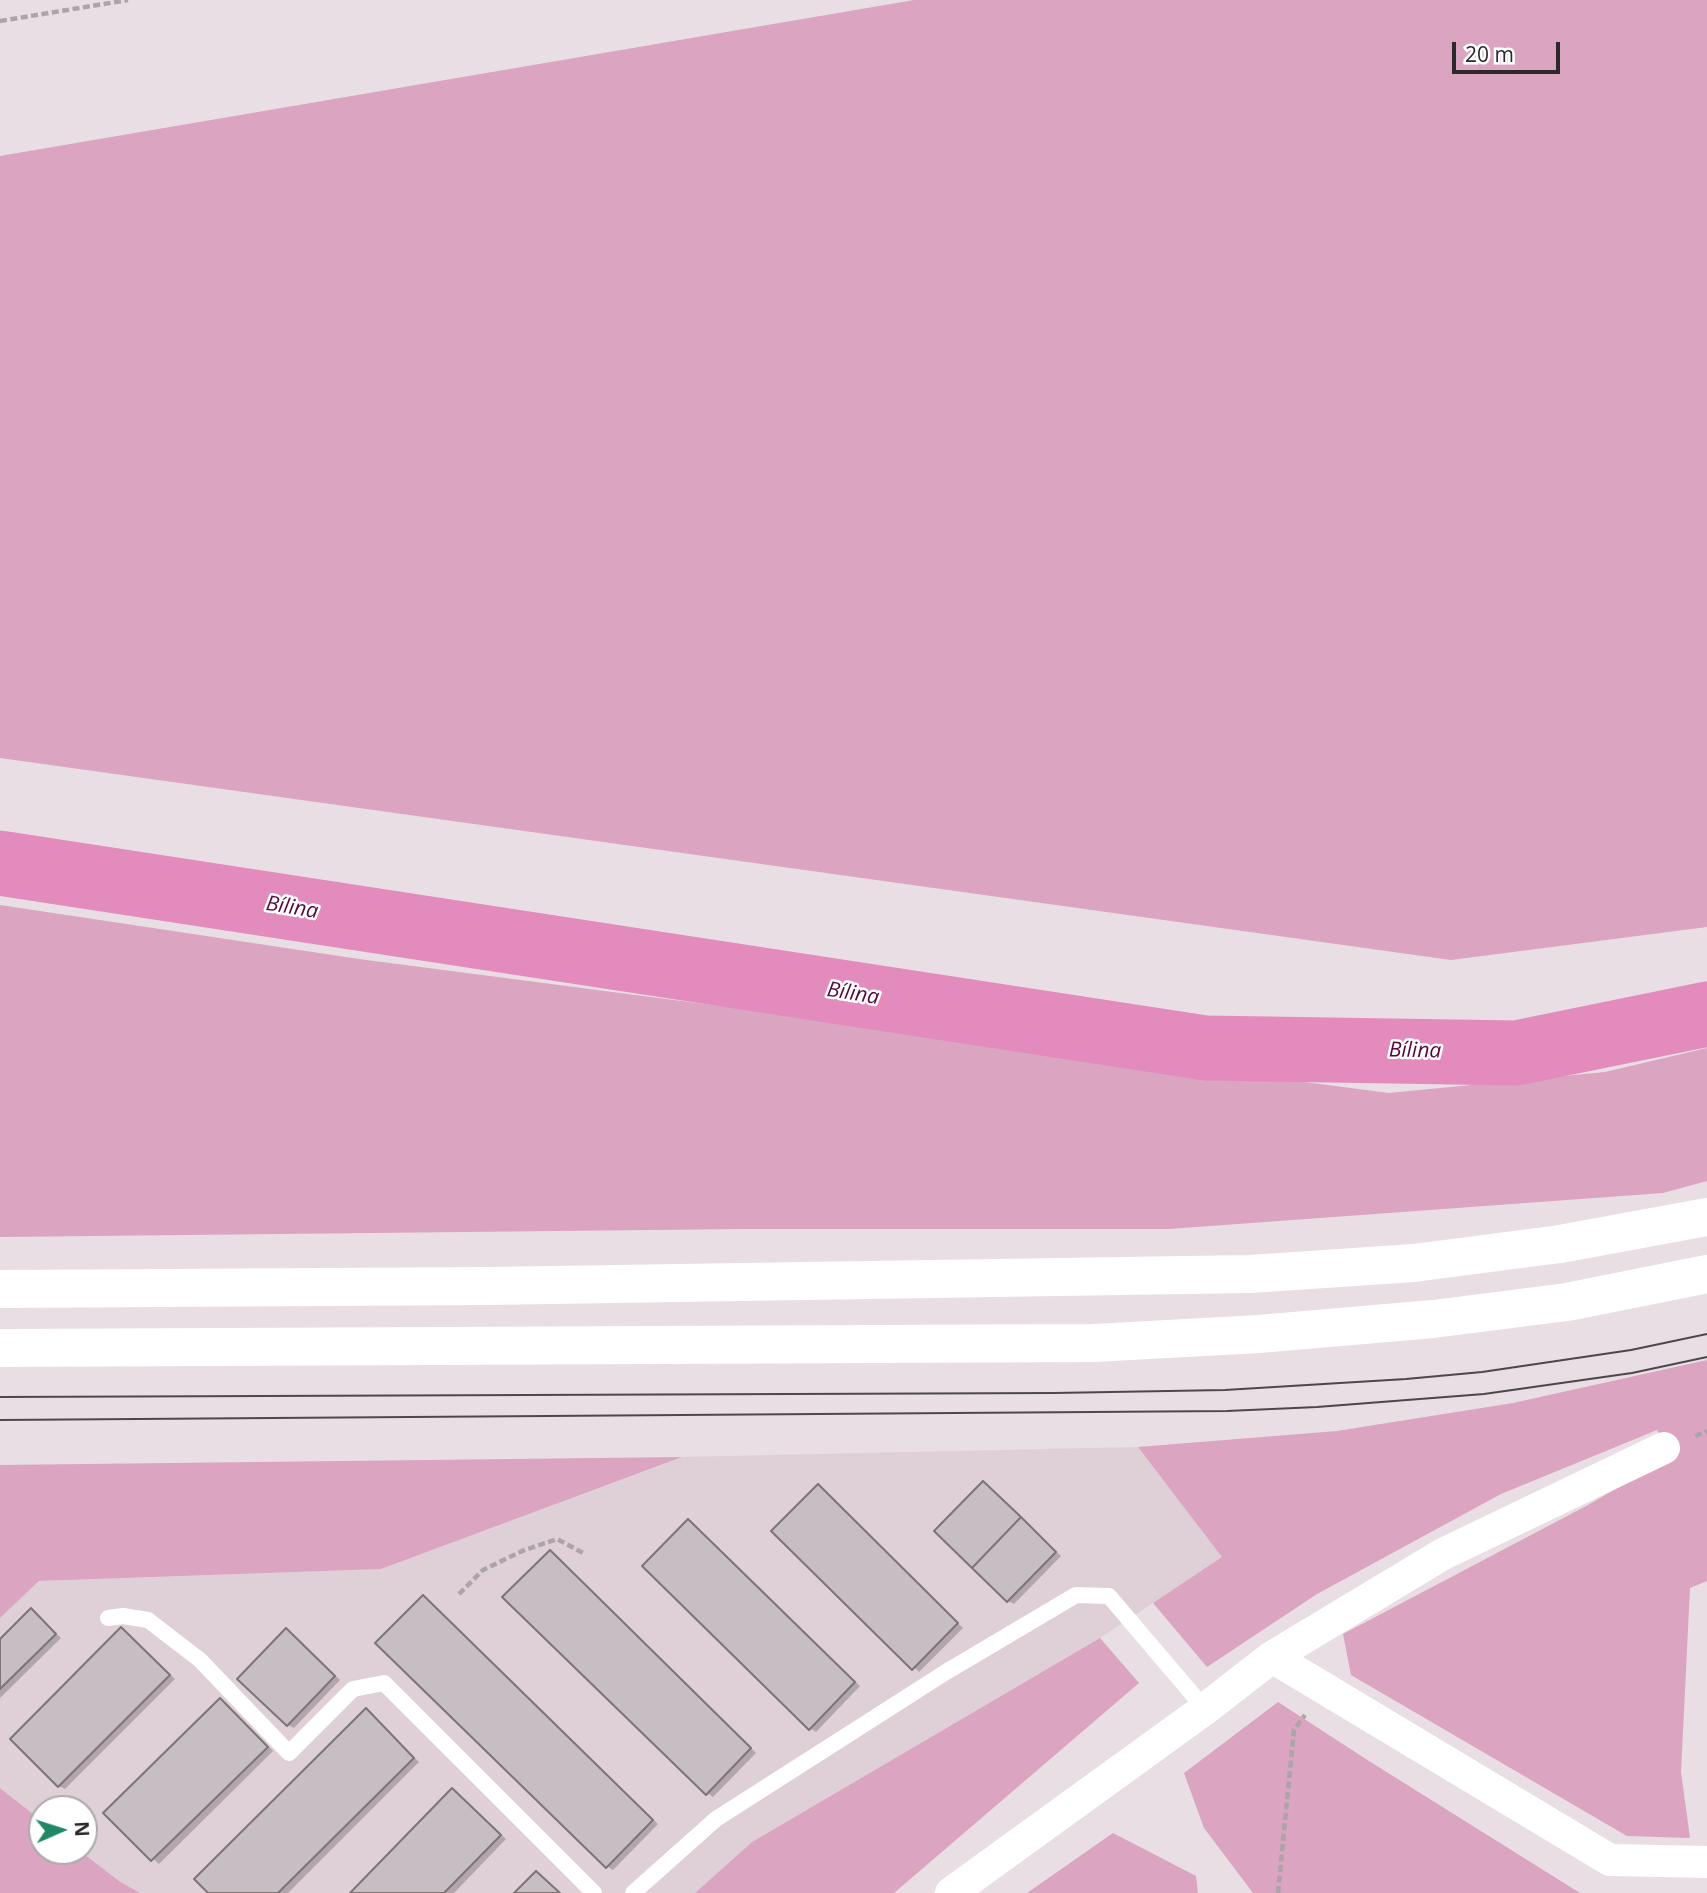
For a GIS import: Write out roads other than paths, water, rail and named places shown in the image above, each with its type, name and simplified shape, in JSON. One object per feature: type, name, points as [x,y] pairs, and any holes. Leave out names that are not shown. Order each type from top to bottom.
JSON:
[{"type":"highway","points":[[0,1289],[487,1286],[1250,1274],[1454,1258],[1560,1244],[1707,1217]]},
{"type":"highway","points":[[0,1348],[1094,1343],[1259,1334],[1433,1319],[1567,1302],[1707,1274]]},
{"type":"street","points":[[951,1893],[1205,1709],[1272,1657],[1443,1554],[1664,1448]]},
{"type":"street","points":[[1272,1657],[1610,1860],[1707,1862]]},
{"type":"lane","points":[[632,1893],[716,1819],[946,1672],[1076,1595],[1109,1596],[1205,1709]]},
{"type":"lane","points":[[108,1618],[123,1616],[148,1620],[200,1660],[289,1753],[353,1689],[384,1683],[594,1893]]},
{"type":"waterway","name":"Bílina","points":[[0,863],[1206,1048],[1516,1053],[1707,1014]]},
{"type":"tram line","points":[[0,1397],[1225,1390],[1482,1372],[1631,1350],[1707,1334]]},
{"type":"tram line","points":[[0,1420],[1227,1411],[1484,1394],[1632,1373],[1707,1357]]}]
